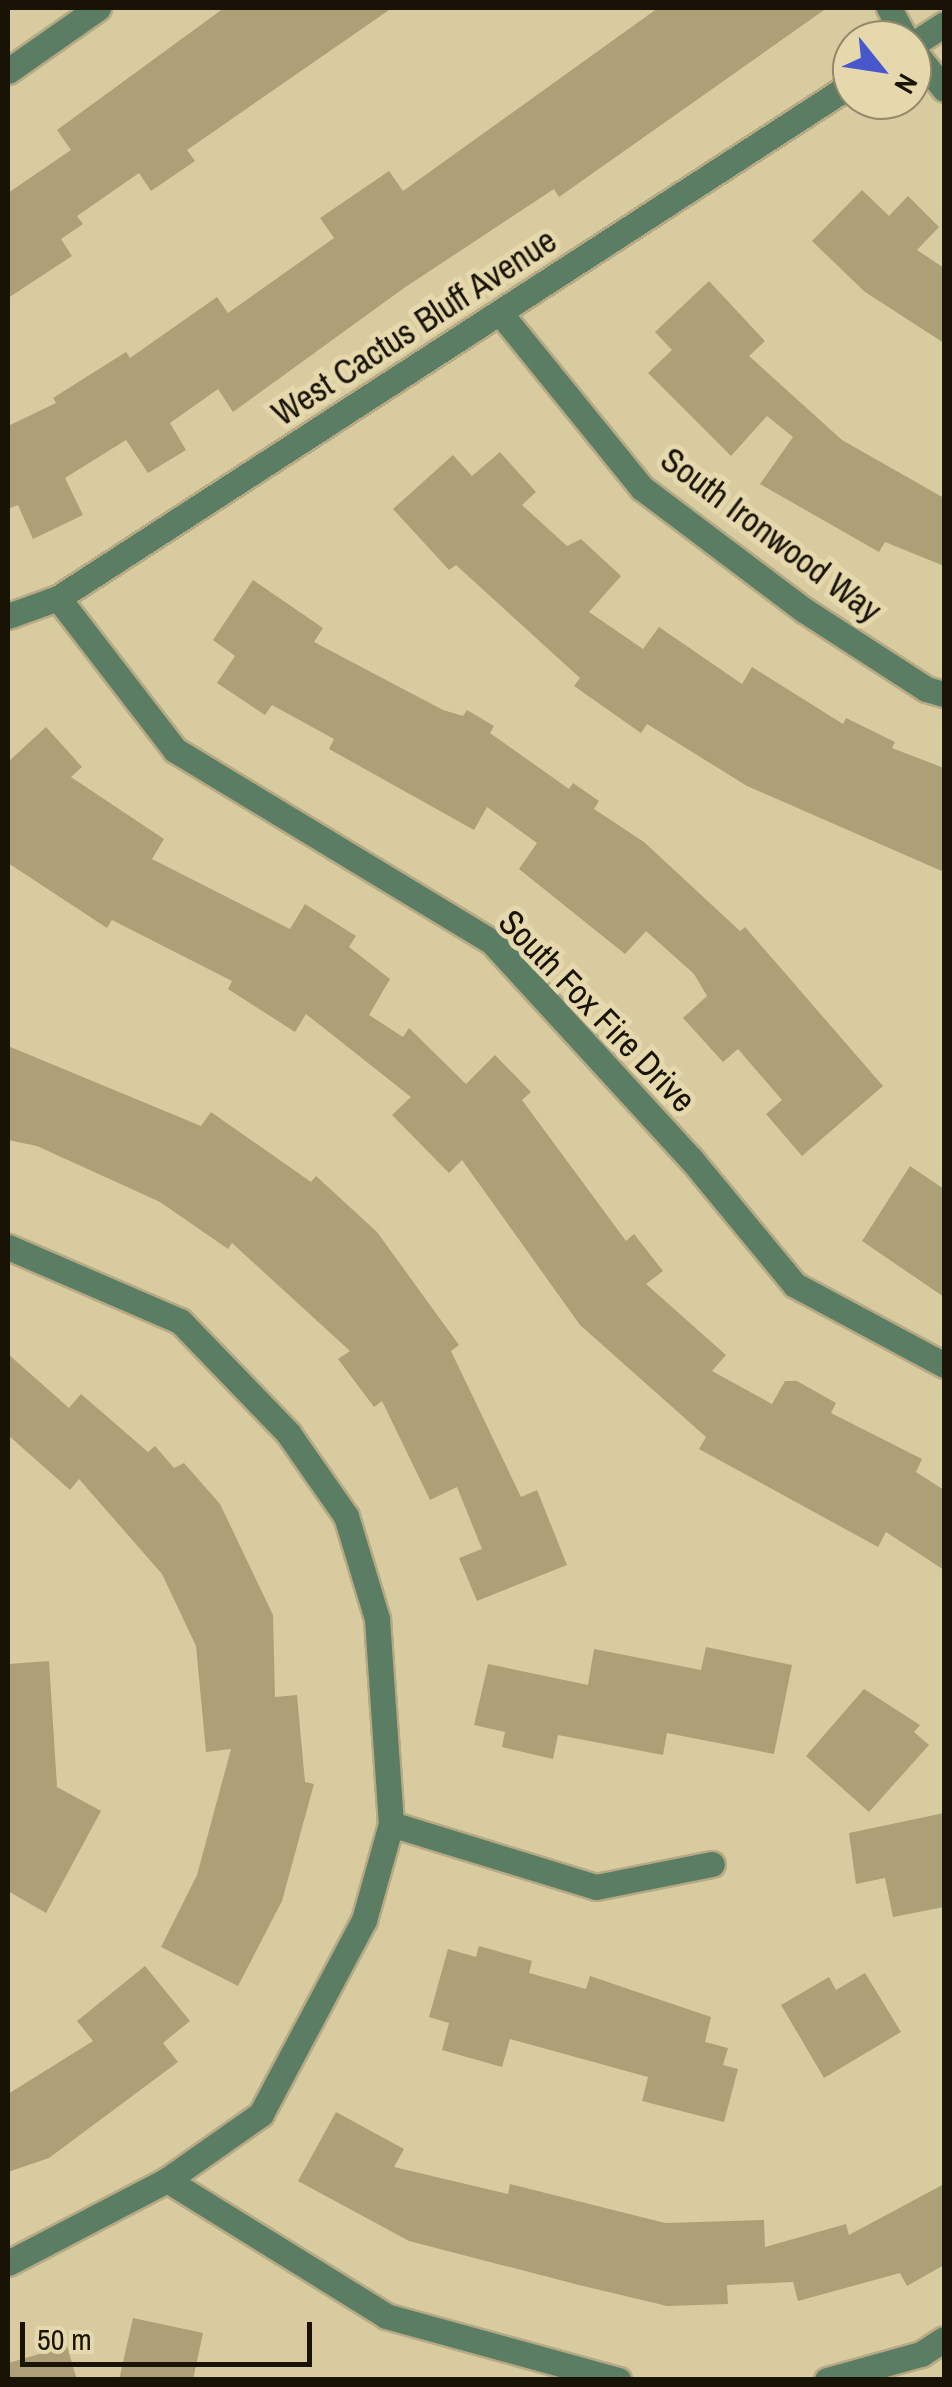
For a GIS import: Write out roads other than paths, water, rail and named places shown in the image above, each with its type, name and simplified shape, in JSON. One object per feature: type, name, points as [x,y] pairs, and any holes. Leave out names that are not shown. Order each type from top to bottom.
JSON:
[{"type":"street","points":[[8,71],[98,8]]},
{"type":"street","name":"West Cactus Bluff Avenue","points":[[8,616],[58,598],[832,97]]},
{"type":"street","name":"South Ironwood Way","points":[[501,314],[642,488],[804,610],[926,689],[944,694]]},
{"type":"street","name":"South Fox Fire Drive","points":[[58,598],[175,750],[492,942],[691,1159],[795,1285],[944,1365]]},
{"type":"street","points":[[8,1248],[180,1321],[288,1433],[346,1516],[377,1618],[391,1824],[364,1920],[261,2114],[167,2180],[8,2264]]},
{"type":"street","points":[[391,1824],[596,1887],[712,1864]]},
{"type":"street","points":[[167,2180],[386,2316],[618,2380]]},
{"type":"street","points":[[827,2380],[921,2367],[944,2339]]}]
